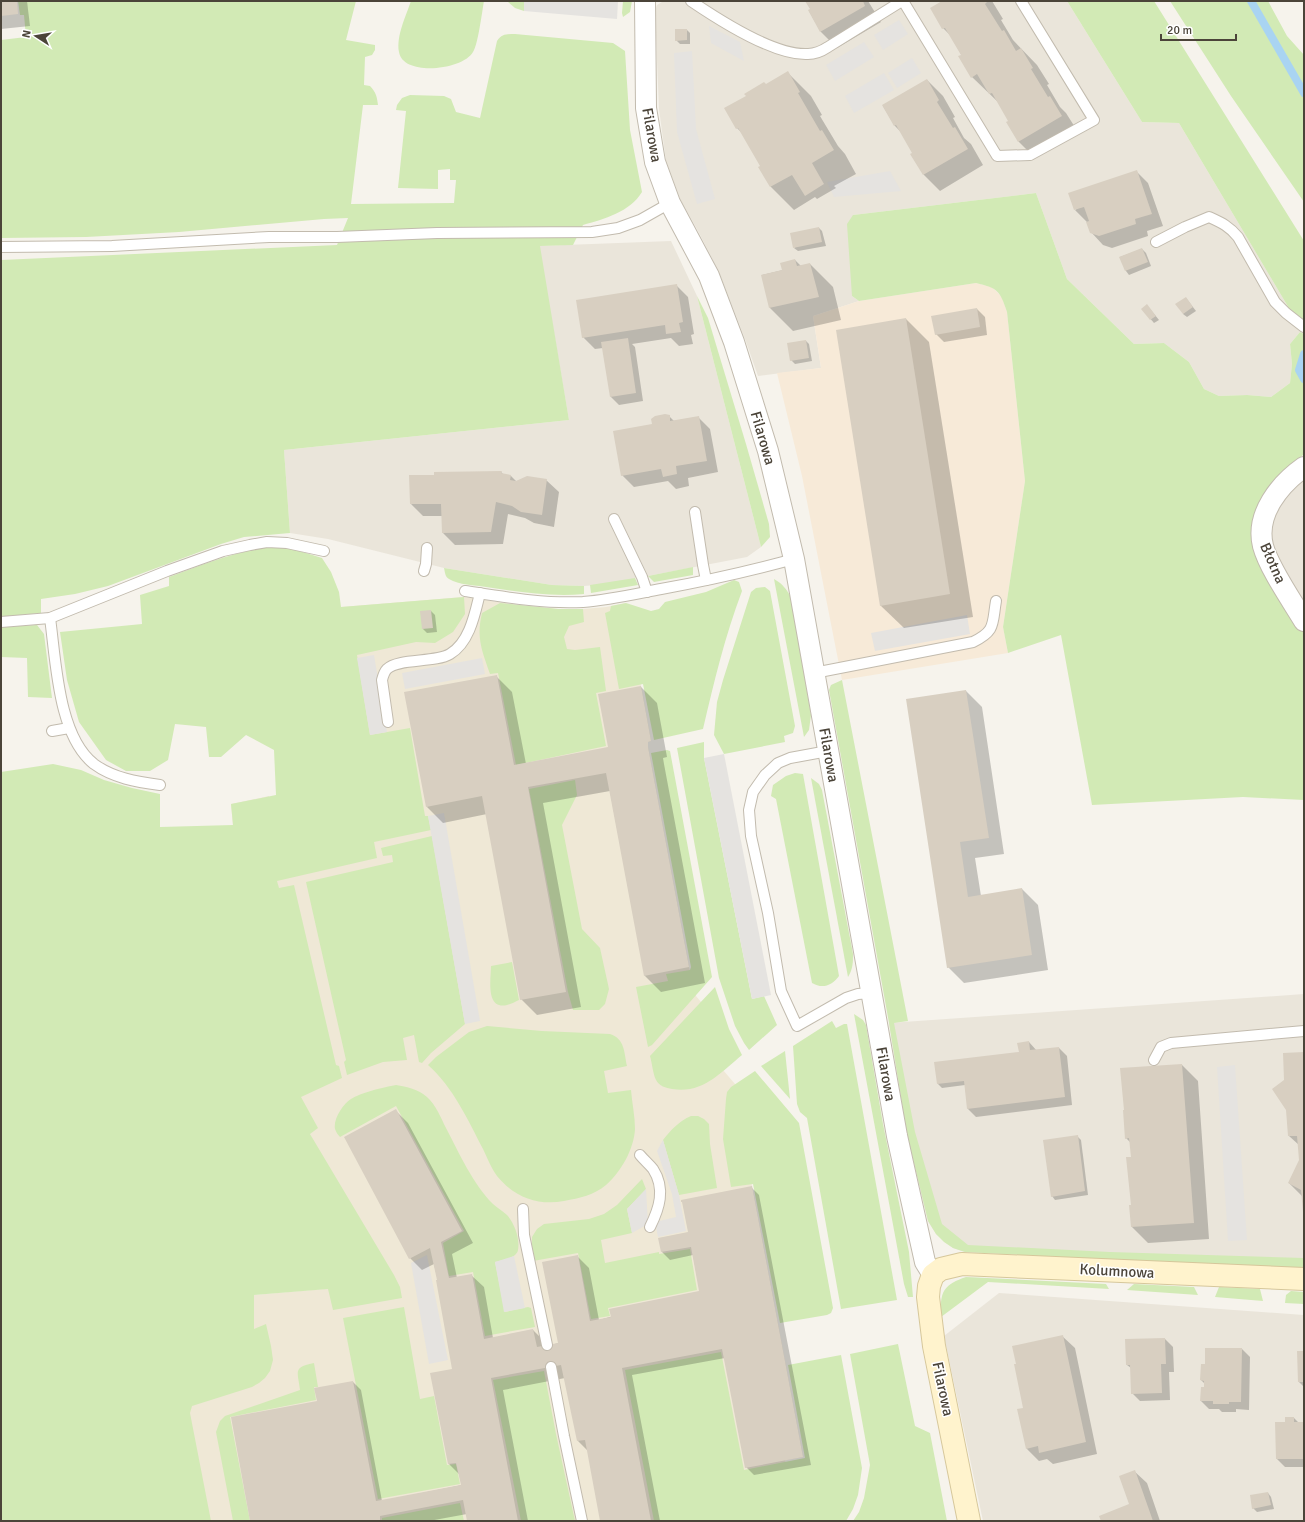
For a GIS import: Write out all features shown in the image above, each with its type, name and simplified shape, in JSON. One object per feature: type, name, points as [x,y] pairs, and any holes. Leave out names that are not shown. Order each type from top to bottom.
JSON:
[{"type":"street","name":"Filarowa","points":[[645,1],[646,108],[655,162],[670,203],[709,276],[734,342],[768,451],[794,559],[897,1136],[925,1262],[933,1276],[929,1286],[928,1297],[931,1328],[969,1521]]},
{"type":"street","name":"Błotna","points":[[1304,466],[1289,478],[1276,493],[1264,518],[1262,538],[1263,547],[1271,565],[1304,621]]},
{"type":"street","name":"Kolumnowa","points":[[933,1276],[941,1269],[962,1264],[1304,1279]]},
{"type":"lane","points":[[691,1],[748,35],[780,49],[798,54],[819,52],[889,4],[903,1],[996,156],[1030,155],[1094,120],[1021,1]]},
{"type":"lane","points":[[1,247],[112,246],[269,237],[337,237],[437,233],[592,232],[618,228],[640,220],[670,203]]},
{"type":"lane","points":[[1156,242],[1209,217],[1231,228],[1238,237],[1276,302],[1286,313],[1304,327]]},
{"type":"lane","points":[[695,512],[706,580]]},
{"type":"lane","points":[[614,519],[642,577],[647,592]]},
{"type":"lane","points":[[1,622],[50,618],[223,551],[244,546],[267,542],[287,542],[324,551]]},
{"type":"lane","points":[[424,571],[427,548]]},
{"type":"lane","points":[[465,591],[527,600],[582,602],[647,592],[752,570],[794,559]]},
{"type":"lane","points":[[388,722],[382,680],[387,668],[395,664],[434,659],[450,654],[462,643],[469,631],[480,593]]},
{"type":"lane","points":[[814,673],[973,642],[984,637],[991,630],[996,601]]},
{"type":"lane","points":[[50,618],[64,709],[69,728],[78,747],[94,764],[117,776],[137,782],[160,785]]},
{"type":"lane","points":[[52,731],[69,728]]},
{"type":"lane","points":[[828,751],[790,758],[778,763],[765,775],[753,792],[749,810],[751,836],[768,913],[781,991],[797,1026],[846,998],[872,993]]},
{"type":"lane","points":[[1154,1060],[1161,1047],[1171,1043],[1304,1031]]},
{"type":"lane","points":[[640,1155],[653,1170],[658,1179],[661,1195],[658,1211],[650,1227]]},
{"type":"lane","points":[[523,1209],[524,1235],[547,1344]]},
{"type":"lane","points":[[551,1367],[582,1521]]},
{"type":"shaded area","points":[[524,1],[618,1],[617,19],[524,11]]},
{"type":"shaded area","points":[[1067,1],[1142,122],[1179,123],[1290,310],[1304,322],[1300,332],[1290,344],[1292,364],[1290,383],[1271,397],[1247,395],[1219,396],[1204,389],[1189,362],[1164,343],[1134,344],[1067,279],[1036,193],[853,215],[852,296],[859,301],[813,316],[821,368],[758,376],[719,272],[680,199],[666,161],[659,109],[655,11],[657,5],[662,2]]},
{"type":"shaded area","points":[[899,20],[908,34],[883,50],[874,35]]},
{"type":"shaded area","points":[[709,26],[740,42],[744,61],[711,43]]},
{"type":"shaded area","points":[[864,42],[874,57],[835,81],[826,65]]},
{"type":"shaded area","points":[[692,51],[696,129],[715,199],[697,204],[677,132],[674,53]]},
{"type":"shaded area","points":[[912,58],[921,73],[897,88],[888,73]]},
{"type":"shaded area","points":[[884,73],[894,90],[854,113],[845,96]]},
{"type":"shaded area","points":[[890,171],[901,191],[834,197],[827,182]]},
{"type":"shaded area","points":[[671,241],[697,296],[761,547],[747,557],[606,584],[584,586],[552,585],[444,568],[328,539],[290,533],[284,450],[569,420],[539,246]]},
{"type":"shaded area","points":[[976,283],[992,287],[1002,297],[1007,312],[1025,481],[1003,627],[1008,653],[842,680],[802,476],[777,373],[821,368],[813,316],[859,301]]},
{"type":"shaded area","points":[[1304,474],[1304,613],[1268,537],[1273,513]]},
{"type":"shaded area","points":[[464,597],[558,609],[606,607],[626,603],[651,741],[648,742],[648,747],[689,967],[696,996],[701,1002],[723,1070],[735,1084],[752,1186],[803,1457],[785,1460],[798,1521],[191,1521],[169,1383],[254,1295],[381,1284],[310,1134],[241,914],[231,804],[269,796],[279,830],[341,607]]},
{"type":"shaded area","points":[[967,615],[970,634],[875,651],[871,633]]},
{"type":"shaded area","points":[[374,655],[387,732],[370,735],[357,658]]},
{"type":"shaded area","points":[[482,658],[485,674],[405,689],[402,673]]},
{"type":"shaded area","points":[[724,754],[771,995],[752,999],[704,758]]},
{"type":"shaded area","points":[[444,813],[480,1021],[465,1024],[428,816]]},
{"type":"shaded area","points":[[1304,994],[1304,1268],[965,1252],[953,1248],[936,1234],[928,1221],[907,1134],[889,1023]]},
{"type":"shaded area","points":[[1235,1065],[1247,1240],[1228,1241],[1217,1067]]},
{"type":"shaded area","points":[[663,1140],[679,1195],[686,1231],[658,1237],[655,1222],[676,1217],[672,1194],[657,1151]]},
{"type":"shaded area","points":[[646,1189],[648,1224],[632,1233],[627,1209]]},
{"type":"shaded area","points":[[427,1255],[448,1360],[429,1364],[411,1263]]},
{"type":"shaded area","points":[[514,1256],[525,1308],[504,1312],[495,1262]]},
{"type":"shaded area","points":[[999,1293],[1304,1315],[1304,1521],[983,1521],[944,1336]]},
{"type":"green space","points":[[18,1],[356,1],[346,40],[375,45],[375,50],[372,55],[365,57],[364,85],[370,86],[374,90],[378,105],[363,105],[351,204],[454,203],[456,180],[450,180],[450,169],[438,170],[438,189],[398,188],[406,111],[396,110],[397,105],[402,98],[410,95],[444,96],[451,99],[456,112],[480,118],[497,41],[503,36],[507,34],[515,34],[613,43],[625,51],[630,130],[642,192],[631,205],[624,210],[583,225],[573,245],[540,246],[569,420],[284,450],[290,533],[244,537],[221,544],[108,586],[75,594],[41,599],[41,613],[1,617],[1,260],[337,245],[348,218],[179,232],[86,237],[1,238],[1,40],[26,37],[24,15],[20,15]]},
{"type":"green space","points":[[411,1],[484,1],[478,36],[473,52],[467,58],[458,63],[446,67],[422,68],[411,65],[403,60],[398,46],[402,26]]},
{"type":"green space","points":[[507,1],[524,1],[524,11],[515,8]]},
{"type":"green space","points":[[623,1],[632,1],[630,12],[623,17],[622,13]]},
{"type":"green space","points":[[1067,1],[1154,1],[1304,241],[1304,322],[1290,310],[1179,123],[1142,122]]},
{"type":"green space","points":[[1170,1],[1268,1],[1287,36],[1304,55],[1304,202],[1231,96]]},
{"type":"green space","points":[[1036,193],[1067,279],[1134,344],[1164,343],[1189,362],[1204,389],[1219,396],[1247,395],[1271,397],[1290,383],[1292,364],[1290,344],[1300,332],[1304,334],[1304,454],[1279,477],[1258,519],[1304,630],[1304,800],[1243,797],[1092,805],[1061,635],[1008,653],[1003,627],[1025,481],[1005,305],[997,291],[976,283],[859,301],[852,296],[847,224],[853,215]]},
{"type":"green space","points":[[697,296],[708,318],[769,524],[770,537],[761,547]]},
{"type":"green space","points":[[266,547],[290,548],[322,558],[331,572],[339,592],[341,607],[464,597],[465,614],[453,632],[435,643],[416,642],[357,655],[370,735],[410,728],[425,816],[428,816],[431,830],[374,842],[377,858],[277,881],[279,888],[294,885],[336,1065],[339,1066],[342,1078],[301,1097],[318,1128],[310,1134],[394,1275],[400,1287],[402,1298],[333,1310],[328,1289],[254,1295],[254,1329],[266,1324],[273,1360],[270,1371],[265,1378],[252,1387],[192,1406],[190,1413],[211,1521],[1,1521],[1,772],[53,764],[81,770],[104,780],[132,788],[160,794],[160,827],[233,825],[231,804],[276,795],[274,750],[246,735],[221,757],[209,757],[206,727],[175,724],[168,760],[150,771],[126,771],[106,760],[79,722],[67,680],[60,632],[142,624],[140,595],[169,586],[169,577],[229,556]]},
{"type":"green space","points":[[693,567],[693,575],[654,582],[648,576]]},
{"type":"green space","points":[[444,568],[552,585],[584,586],[584,594],[535,594],[462,584],[448,578],[445,574]]},
{"type":"green space","points":[[635,578],[638,585],[591,593],[590,585]]},
{"type":"green space","points":[[774,579],[784,587],[791,597],[811,715],[809,730],[804,737]]},
{"type":"green space","points":[[734,580],[739,582],[742,591],[725,642],[703,729],[654,740],[643,684],[619,689],[605,613],[610,611],[611,606],[626,603],[651,611],[659,609],[665,602],[706,592]]},
{"type":"green space","points":[[765,587],[770,591],[795,726],[793,733],[784,736],[785,742],[724,754],[714,735],[717,702],[751,592],[756,588]]},
{"type":"green space","points":[[500,603],[558,609],[583,609],[584,622],[569,626],[564,637],[567,649],[575,650],[600,647],[606,691],[596,693],[606,746],[516,765],[498,673],[490,674],[482,651],[480,637],[480,622],[482,613]]},
{"type":"green space","points":[[37,625],[44,634],[52,698],[28,697],[27,658],[1,657],[1,627]]},
{"type":"green space","points":[[842,680],[908,1021],[894,1023],[915,1132],[942,1224],[968,1245],[1110,1252],[1304,1258],[1304,1268],[965,1252],[953,1248],[936,1234],[928,1221],[907,1134],[889,1023],[829,690],[831,685]]},
{"type":"green space","points":[[704,742],[704,758],[752,999],[764,996],[777,1025],[749,1050],[735,1026],[719,978],[677,748]]},
{"type":"green space","points":[[667,750],[670,751],[712,977],[652,1045],[648,1047],[636,987],[668,981],[666,974],[690,970],[691,967],[651,753]]},
{"type":"green space","points":[[795,773],[803,774],[839,976],[827,986],[819,986],[812,983],[776,799],[771,796],[773,785],[786,776]]},
{"type":"green space","points":[[811,778],[819,784],[822,790],[853,954],[852,968],[848,977]]},
{"type":"green space","points":[[575,780],[577,795],[562,825],[582,929],[600,948],[609,989],[605,1004],[599,1010],[573,1010],[568,992],[529,789]]},
{"type":"green space","points":[[432,836],[465,1024],[431,1053],[422,1063],[419,1062],[414,1035],[403,1038],[407,1060],[383,1062],[347,1075],[344,1062],[346,1060],[306,882],[393,862],[392,855],[383,856],[381,848]]},
{"type":"green space","points":[[512,962],[519,1000],[512,1004],[500,1005],[495,1003],[492,998],[490,985],[491,966]]},
{"type":"green space","points":[[715,987],[729,1029],[742,1055],[710,1081],[702,1085],[683,1090],[667,1088],[659,1084],[654,1075],[650,1056]]},
{"type":"green space","points":[[854,1014],[863,1020],[866,1025],[883,1124],[909,1252],[913,1297],[908,1297],[904,1284]]},
{"type":"green space","points":[[832,1021],[836,1028],[847,1024],[897,1300],[841,1309],[807,1118],[800,1112],[797,1104],[793,1046]]},
{"type":"green space","points":[[487,1026],[542,1031],[610,1034],[619,1039],[623,1047],[627,1066],[604,1071],[608,1093],[631,1090],[635,1129],[632,1144],[626,1160],[617,1174],[606,1185],[592,1194],[576,1199],[545,1202],[536,1201],[519,1194],[497,1176],[459,1104],[445,1083],[428,1065],[436,1057],[469,1032]]},
{"type":"green space","points":[[785,1051],[790,1099],[761,1066]]},
{"type":"green space","points":[[755,1071],[799,1123],[833,1308],[831,1313],[827,1315],[780,1323],[753,1184],[731,1187],[723,1139],[727,1092],[731,1087]]},
{"type":"green space","points":[[396,1085],[416,1090],[424,1094],[430,1100],[438,1112],[461,1158],[479,1187],[493,1204],[507,1215],[512,1223],[518,1241],[517,1253],[509,1258],[495,1262],[505,1312],[528,1307],[531,1308],[535,1327],[485,1336],[473,1272],[449,1276],[443,1243],[464,1231],[396,1106],[340,1137],[336,1132],[335,1125],[337,1116],[348,1101],[366,1092]]},
{"type":"green space","points":[[691,1116],[698,1116],[709,1124],[710,1144],[717,1188],[679,1195],[663,1140],[683,1120]]},
{"type":"green space","points":[[642,1179],[646,1189],[627,1209],[632,1233],[601,1240],[605,1263],[659,1252],[659,1254],[690,1249],[697,1290],[608,1308],[610,1316],[591,1319],[578,1253],[533,1261],[532,1237],[537,1229],[544,1224],[589,1219],[604,1214],[617,1205]]},
{"type":"green space","points":[[966,1277],[1106,1284],[1109,1289],[988,1282],[941,1317],[941,1302],[944,1291],[952,1283]]},
{"type":"green space","points":[[1134,1284],[1194,1287],[1198,1295],[1127,1290]]},
{"type":"green space","points":[[1219,1287],[1260,1289],[1263,1301],[1215,1297]]},
{"type":"green space","points":[[1291,1291],[1304,1292],[1304,1304],[1285,1303],[1286,1295]]},
{"type":"green space","points":[[404,1307],[420,1399],[434,1396],[447,1465],[456,1464],[460,1484],[378,1499],[343,1318]]},
{"type":"green space","points":[[898,1344],[915,1426],[930,1433],[947,1521],[853,1521],[859,1512],[864,1498],[870,1465],[850,1354]]},
{"type":"green space","points":[[721,1352],[744,1470],[805,1458],[788,1365],[841,1355],[862,1468],[858,1495],[853,1509],[846,1521],[654,1521],[625,1370]]},
{"type":"green space","points":[[314,1363],[318,1387],[314,1387],[316,1400],[230,1417],[250,1521],[233,1521],[216,1432],[220,1421],[225,1416],[300,1390],[298,1375],[299,1369],[302,1366]]},
{"type":"green space","points":[[544,1371],[575,1521],[521,1521],[493,1380]]},
{"type":"green space","points":[[460,1503],[464,1521],[382,1521],[382,1518]]},
{"type":"building","points":[[1,1],[17,1],[18,14],[1,16]]},
{"type":"building","points":[[805,1],[863,1],[865,6],[820,32],[808,10],[810,9]]},
{"type":"building","points":[[942,1],[986,1],[987,2],[985,4],[1002,31],[1004,30],[1016,51],[1021,48],[1033,68],[1031,69],[1048,97],[1050,96],[1062,116],[1018,142],[1006,122],[1008,121],[992,93],[989,94],[977,74],[971,78],[958,56],[961,55],[945,28],[942,29],[930,8]]},
{"type":"building","points":[[675,29],[687,29],[687,40],[675,41]]},
{"type":"building","points":[[788,71],[800,92],[798,93],[820,131],[822,130],[834,150],[812,163],[824,184],[805,196],[792,175],[770,187],[758,167],[760,166],[738,128],[736,129],[724,108],[746,96],[744,94],[764,82],[766,84]]},
{"type":"building","points":[[927,79],[939,100],[937,102],[953,128],[955,127],[968,149],[923,175],[910,154],[912,153],[896,125],[894,126],[882,105]]},
{"type":"building","points":[[1137,170],[1152,214],[1135,219],[1136,224],[1099,236],[1090,233],[1086,222],[1089,221],[1084,207],[1074,210],[1068,193]]},
{"type":"building","points":[[819,227],[822,242],[793,248],[790,233]]},
{"type":"building","points":[[1142,248],[1148,262],[1125,271],[1119,257]]},
{"type":"building","points":[[795,259],[797,266],[810,263],[819,297],[769,308],[761,275],[782,270],[780,263]]},
{"type":"building","points":[[677,284],[683,322],[679,323],[681,332],[666,334],[665,325],[582,338],[576,300]]},
{"type":"building","points":[[1186,297],[1193,307],[1183,314],[1175,304]]},
{"type":"building","points":[[1147,304],[1156,316],[1150,320],[1141,309]]},
{"type":"building","points":[[977,308],[980,327],[935,335],[931,316]]},
{"type":"building","points":[[906,318],[950,594],[880,606],[836,330]]},
{"type":"building","points":[[628,338],[636,393],[610,397],[601,342]]},
{"type":"building","points":[[806,340],[809,358],[790,361],[787,343]]},
{"type":"building","points":[[665,414],[670,415],[670,421],[699,416],[707,461],[676,466],[677,474],[663,477],[661,469],[621,476],[613,431],[652,424],[651,419],[655,416]]},
{"type":"building","points":[[502,471],[501,473],[511,475],[510,480],[516,481],[527,476],[547,479],[542,515],[521,512],[512,506],[496,502],[491,532],[442,533],[441,504],[410,504],[409,475],[434,475],[434,472]]},
{"type":"building","points":[[431,610],[433,628],[422,629],[420,611]]},
{"type":"building","points":[[497,675],[514,765],[608,747],[598,694],[641,686],[651,741],[648,742],[648,747],[689,967],[644,976],[606,773],[528,787],[566,992],[520,1000],[482,796],[426,807],[404,692]]},
{"type":"building","points":[[966,690],[989,838],[960,842],[968,897],[1022,888],[1032,955],[947,968],[906,699]]},
{"type":"building","points":[[1029,1041],[1030,1050],[1059,1047],[1065,1097],[967,1109],[964,1081],[937,1084],[934,1062],[1019,1052],[1017,1043]]},
{"type":"building","points":[[1304,1052],[1303,1212],[1301,1190],[1288,1183],[1299,1160],[1297,1136],[1288,1136],[1286,1110],[1272,1089],[1284,1080],[1283,1053]]},
{"type":"building","points":[[1182,1064],[1194,1223],[1131,1227],[1129,1205],[1131,1205],[1126,1157],[1131,1157],[1129,1138],[1125,1139],[1120,1068]]},
{"type":"building","points":[[396,1109],[462,1231],[441,1242],[449,1278],[472,1274],[484,1339],[533,1329],[537,1347],[558,1343],[542,1262],[578,1255],[590,1321],[611,1317],[609,1309],[699,1291],[691,1247],[661,1252],[658,1238],[688,1232],[681,1200],[752,1186],[803,1457],[745,1468],[722,1349],[622,1368],[651,1521],[600,1521],[585,1440],[577,1441],[561,1365],[491,1378],[518,1521],[467,1521],[463,1500],[380,1516],[380,1521],[250,1521],[231,1417],[317,1401],[314,1388],[353,1381],[376,1501],[461,1485],[456,1463],[448,1464],[430,1373],[452,1369],[430,1248],[409,1259],[344,1137]]},
{"type":"building","points":[[1078,1135],[1085,1191],[1051,1197],[1043,1140]]},
{"type":"building","points":[[1063,1335],[1086,1442],[1039,1453],[1038,1446],[1026,1449],[1017,1409],[1023,1408],[1012,1346]]},
{"type":"building","points":[[1165,1338],[1166,1364],[1161,1364],[1162,1393],[1131,1394],[1130,1365],[1126,1365],[1125,1339]]},
{"type":"building","points":[[1205,1348],[1242,1348],[1241,1402],[1213,1404],[1213,1401],[1200,1401],[1201,1387],[1204,1387],[1204,1381],[1200,1380],[1201,1364],[1205,1364]]},
{"type":"building","points":[[1297,1351],[1304,1351],[1304,1382],[1298,1382]]},
{"type":"building","points":[[1285,1417],[1294,1417],[1294,1422],[1304,1422],[1304,1459],[1276,1459],[1275,1422],[1285,1422]]},
{"type":"building","points":[[1135,1470],[1153,1521],[1101,1521],[1099,1516],[1129,1504],[1119,1476]]},
{"type":"building","points":[[1268,1492],[1271,1505],[1252,1509],[1250,1495]]},
{"type":"waterway","points":[[1251,1],[1304,93]]},
{"type":"waterway","points":[[1304,354],[1299,370],[1304,379]]}]
